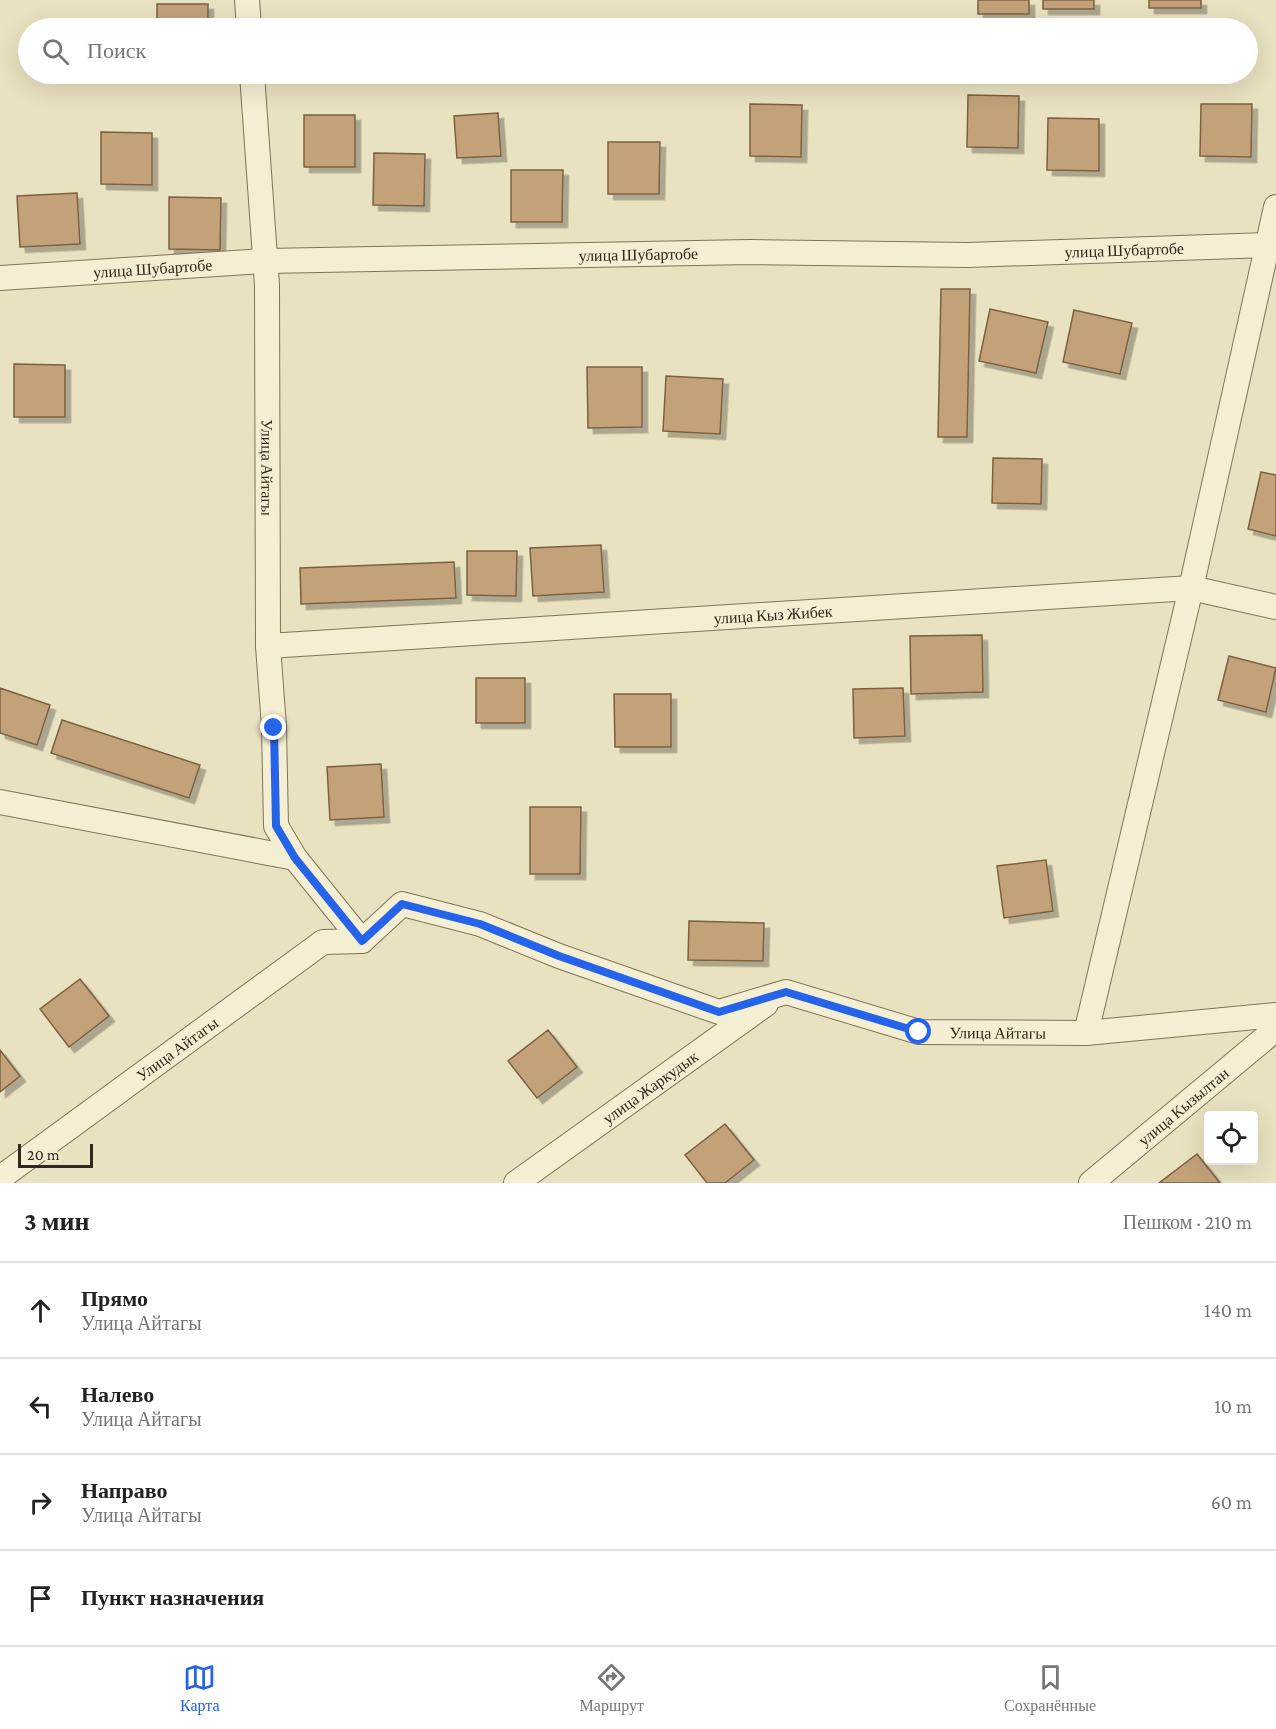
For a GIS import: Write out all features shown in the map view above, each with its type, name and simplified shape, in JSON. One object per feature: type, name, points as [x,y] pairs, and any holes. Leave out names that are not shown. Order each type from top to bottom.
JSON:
[{"type":"street","points":[[247,0],[248,18]]},
{"type":"street","name":"Улица Айтагы","points":[[253,84],[265,261],[268,646],[274,728],[276,826],[295,858],[362,941]]},
{"type":"street","points":[[1086,1033],[1272,246],[1276,207]]},
{"type":"street","name":"улица Шубартобе","points":[[0,278],[265,261],[750,252],[968,255],[1272,246]]},
{"type":"street","name":"улица Кыз Жибек","points":[[268,646],[1191,588],[1276,607]]},
{"type":"street","points":[[0,802],[295,858]]},
{"type":"street","points":[[362,941],[402,904],[480,924],[559,956],[719,1012],[786,992]]},
{"type":"street","name":"Улица Айтагы","points":[[0,1178],[323,942],[362,941]]},
{"type":"street","name":"Улица Айтагы","points":[[786,992],[919,1032],[1086,1033],[1276,1015]]},
{"type":"street","name":"улица Жаркудык","points":[[516,1183],[780,994],[786,992]]},
{"type":"street","name":"улица Кызылтан","points":[[1091,1183],[1276,1029]]},
{"type":"building","points":[[978,0],[1029,0],[1029,14],[978,14]]},
{"type":"building","points":[[1043,0],[1094,0],[1094,9],[1043,9]]},
{"type":"building","points":[[1149,0],[1201,0],[1201,8],[1149,8]]},
{"type":"building","points":[[157,4],[208,4],[208,18],[157,18]]},
{"type":"building","points":[[968,95],[1019,96],[1018,148],[967,147]]},
{"type":"building","points":[[750,104],[802,105],[801,157],[750,156]]},
{"type":"building","points":[[1201,104],[1252,104],[1251,157],[1200,156]]},
{"type":"building","points":[[498,113],[501,156],[457,158],[454,116]]},
{"type":"building","points":[[304,115],[355,115],[355,167],[304,167]]},
{"type":"building","points":[[1048,118],[1099,119],[1099,171],[1047,170]]},
{"type":"building","points":[[101,132],[152,133],[152,185],[101,184]]},
{"type":"building","points":[[608,142],[660,142],[659,194],[608,194]]},
{"type":"building","points":[[374,153],[425,154],[424,206],[373,205]]},
{"type":"building","points":[[511,170],[563,170],[562,222],[511,222]]},
{"type":"building","points":[[77,193],[80,244],[20,247],[17,196]]},
{"type":"building","points":[[169,197],[221,198],[220,250],[169,249]]},
{"type":"building","points":[[941,289],[970,289],[967,437],[938,437]]},
{"type":"building","points":[[990,309],[1048,322],[1036,373],[979,361]]},
{"type":"building","points":[[1074,310],[1132,323],[1120,374],[1063,362]]},
{"type":"building","points":[[14,364],[65,365],[65,417],[14,417]]},
{"type":"building","points":[[587,367],[642,367],[642,427],[588,428]]},
{"type":"building","points":[[666,376],[723,379],[720,434],[663,431]]},
{"type":"building","points":[[993,458],[1042,459],[1041,504],[992,503]]},
{"type":"building","points":[[1261,472],[1276,475],[1276,536],[1248,529]]},
{"type":"building","points":[[601,545],[604,592],[533,596],[530,548]]},
{"type":"building","points":[[467,551],[517,551],[516,596],[467,595]]},
{"type":"building","points":[[454,562],[456,598],[301,604],[300,568]]},
{"type":"building","points":[[982,635],[983,692],[911,694],[910,636]]},
{"type":"building","points":[[1229,656],[1276,668],[1266,712],[1218,700]]},
{"type":"building","points":[[476,678],[525,678],[525,723],[476,723]]},
{"type":"building","points":[[0,688],[50,705],[37,745],[0,733]]},
{"type":"building","points":[[903,688],[905,736],[854,738],[853,689]]},
{"type":"building","points":[[614,694],[671,694],[671,747],[615,747]]},
{"type":"building","points":[[62,720],[200,765],[189,798],[51,753]]},
{"type":"building","points":[[381,764],[384,817],[330,820],[327,767]]},
{"type":"building","points":[[530,807],[581,807],[580,874],[530,874]]},
{"type":"building","points":[[1046,860],[1053,911],[1004,918],[997,866]]},
{"type":"building","points":[[689,921],[764,923],[763,961],[688,960]]},
{"type":"building","points":[[80,979],[109,1016],[69,1047],[40,1009]]},
{"type":"building","points":[[548,1030],[577,1067],[537,1098],[508,1061]]},
{"type":"building","points":[[0,1050],[20,1076],[0,1092]]},
{"type":"building","points":[[725,1124],[754,1160],[725,1183],[707,1183],[685,1155]]},
{"type":"building","points":[[1197,1154],[1220,1183],[1159,1183]]},
{"type":"route","points":[[274,728],[276,826],[295,858],[362,941],[402,904],[480,924],[559,956],[719,1012],[786,992],[919,1032]]}]
